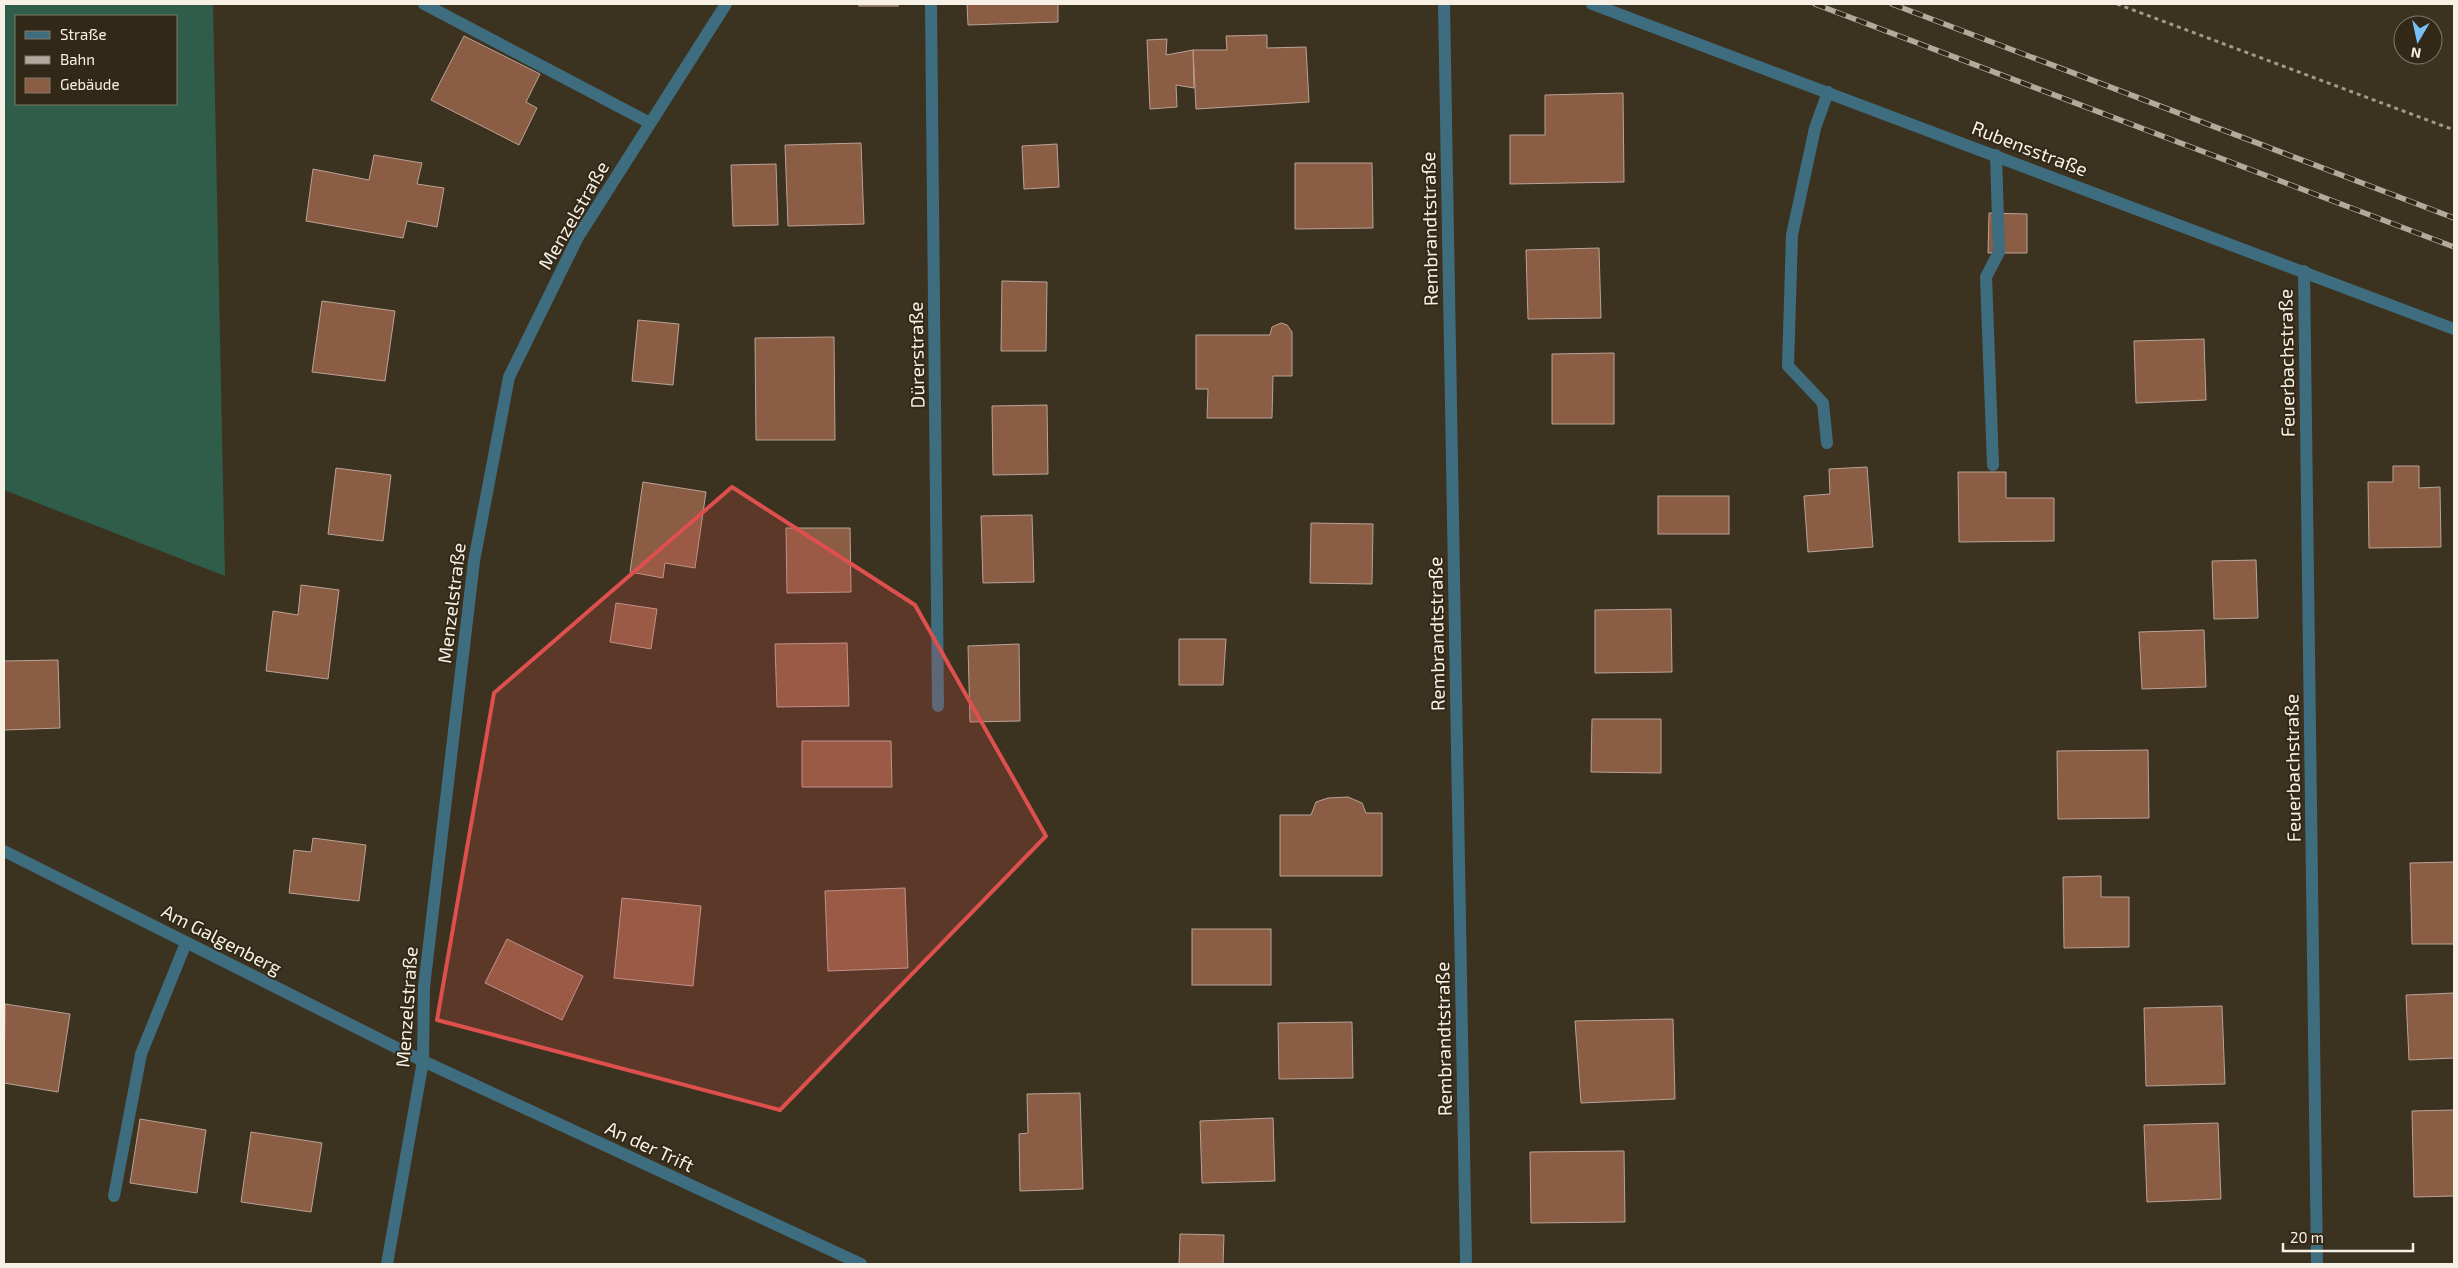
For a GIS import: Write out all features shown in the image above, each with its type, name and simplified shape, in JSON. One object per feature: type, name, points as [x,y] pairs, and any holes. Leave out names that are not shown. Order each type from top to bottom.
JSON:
[{"type":"street","points":[[424,4],[650,123]]},
{"type":"street","name":"Menzelstraße","points":[[387,1264],[423,1061],[424,988],[474,561],[509,377],[578,237],[726,4]]},
{"type":"street","name":"Dürerstraße","points":[[931,4],[938,706]]},
{"type":"street","name":"Rembrandtstraße","points":[[1444,4],[1466,1264]]},
{"type":"street","name":"Rubensstraße","points":[[1592,4],[2454,329]]},
{"type":"street","points":[[1827,443],[1823,404],[1788,366],[1792,235],[1815,128],[1828,92]]},
{"type":"street","points":[[1993,465],[1986,276],[1999,252],[1996,156]]},
{"type":"street","name":"Feuerbachstraße","points":[[2304,271],[2317,1264]]},
{"type":"street","name":"Am Galgenberg","points":[[4,851],[423,1061]]},
{"type":"street","points":[[114,1196],[141,1054],[186,942]]},
{"type":"street","name":"An der Trift","points":[[423,1061],[861,1264]]},
{"type":"path","points":[[2117,4],[2454,130]]},
{"type":"highlighted area","points":[[732,487],[915,605],[1046,836],[780,1110],[437,1020],[494,693]]},
{"type":"green space","points":[[4,4],[213,4],[225,576],[4,490]]},
{"type":"building","points":[[859,4],[898,4],[898,6],[859,6]]},
{"type":"building","points":[[967,4],[1058,4],[1058,22],[968,25]]},
{"type":"building","points":[[1267,35],[1267,48],[1306,47],[1309,102],[1196,109],[1193,50],[1227,50],[1226,36]]},
{"type":"building","points":[[464,36],[540,74],[526,102],[537,108],[519,145],[431,100]]},
{"type":"building","points":[[1167,39],[1166,55],[1193,50],[1194,88],[1176,85],[1177,107],[1150,109],[1147,40]]},
{"type":"building","points":[[1623,93],[1624,182],[1510,184],[1510,135],[1545,135],[1545,95]]},
{"type":"building","points":[[861,143],[864,224],[788,226],[785,145]]},
{"type":"building","points":[[1057,144],[1059,187],[1024,189],[1022,146]]},
{"type":"building","points":[[374,155],[422,163],[417,184],[444,188],[437,227],[407,221],[403,238],[306,221],[313,169],[369,180]]},
{"type":"building","points":[[1295,163],[1372,163],[1373,228],[1295,229]]},
{"type":"building","points":[[776,164],[778,225],[733,226],[731,165]]},
{"type":"building","points":[[1989,213],[2027,214],[2027,253],[1988,253]]},
{"type":"building","points":[[1599,248],[1601,318],[1528,319],[1526,250]]},
{"type":"building","points":[[1002,281],[1047,282],[1046,351],[1001,351]]},
{"type":"building","points":[[322,301],[395,311],[385,381],[312,372]]},
{"type":"building","points":[[638,320],[679,324],[673,385],[632,381]]},
{"type":"building","points":[[1281,323],[1287,325],[1292,332],[1292,376],[1273,376],[1272,418],[1207,418],[1208,389],[1196,389],[1196,335],[1270,335],[1272,327]]},
{"type":"building","points":[[834,337],[835,440],[756,440],[755,338]]},
{"type":"building","points":[[2204,339],[2206,400],[2136,403],[2134,341]]},
{"type":"building","points":[[1614,353],[1614,424],[1552,424],[1552,354]]},
{"type":"building","points":[[1047,405],[1048,474],[993,475],[992,406]]},
{"type":"building","points":[[2393,466],[2419,466],[2419,488],[2440,487],[2441,547],[2369,548],[2368,482],[2393,482]]},
{"type":"building","points":[[1867,467],[1873,547],[1808,552],[1804,496],[1830,494],[1829,469]]},
{"type":"building","points":[[336,468],[391,475],[383,541],[328,534]]},
{"type":"building","points":[[1958,472],[2006,472],[2006,498],[2054,498],[2054,541],[1959,542]]},
{"type":"building","points":[[643,482],[706,492],[695,568],[665,563],[663,578],[630,572]]},
{"type":"building","points":[[1658,496],[1729,496],[1729,534],[1658,534]]},
{"type":"building","points":[[1032,515],[1034,582],[983,583],[981,516]]},
{"type":"building","points":[[1311,523],[1373,524],[1372,584],[1310,583]]},
{"type":"building","points":[[786,528],[850,528],[851,592],[787,593]]},
{"type":"building","points":[[2256,560],[2258,618],[2214,619],[2212,561]]},
{"type":"building","points":[[301,585],[339,590],[328,679],[266,671],[273,611],[298,615]]},
{"type":"building","points":[[616,603],[657,609],[651,649],[610,642]]},
{"type":"building","points":[[1671,609],[1672,672],[1595,673],[1595,610]]},
{"type":"building","points":[[2204,630],[2206,687],[2142,689],[2139,632]]},
{"type":"building","points":[[1179,639],[1226,639],[1223,685],[1179,685]]},
{"type":"building","points":[[847,643],[849,706],[777,707],[775,644]]},
{"type":"building","points":[[1019,644],[1020,721],[970,722],[968,646]]},
{"type":"building","points":[[58,660],[60,728],[4,730],[4,661]]},
{"type":"building","points":[[1592,719],[1661,719],[1661,773],[1591,772]]},
{"type":"building","points":[[802,741],[891,741],[892,787],[802,787]]},
{"type":"building","points":[[2148,750],[2149,818],[2058,819],[2057,751]]},
{"type":"building","points":[[1348,797],[1362,803],[1366,813],[1382,813],[1382,876],[1280,876],[1280,815],[1311,815],[1316,802],[1328,798]]},
{"type":"building","points":[[313,838],[366,845],[359,901],[289,893],[294,850],[311,852]]},
{"type":"building","points":[[2454,862],[2454,944],[2412,944],[2410,863]]},
{"type":"building","points":[[2101,876],[2101,897],[2129,897],[2129,947],[2064,948],[2063,877]]},
{"type":"building","points":[[905,888],[908,968],[828,971],[825,891]]},
{"type":"building","points":[[622,898],[701,906],[693,986],[614,978]]},
{"type":"building","points":[[1192,929],[1271,929],[1271,985],[1192,985]]},
{"type":"building","points":[[507,939],[583,976],[562,1020],[485,983]]},
{"type":"building","points":[[2454,993],[2454,1058],[2409,1060],[2406,995]]},
{"type":"building","points":[[5,1004],[70,1014],[58,1092],[4,1083]]},
{"type":"building","points":[[2222,1006],[2225,1084],[2146,1086],[2144,1008]]},
{"type":"building","points":[[1673,1019],[1675,1099],[1581,1103],[1575,1021]]},
{"type":"building","points":[[1352,1022],[1353,1078],[1279,1079],[1278,1023]]},
{"type":"building","points":[[1080,1093],[1083,1189],[1020,1191],[1019,1134],[1028,1133],[1027,1094]]},
{"type":"building","points":[[2454,1110],[2454,1196],[2414,1197],[2412,1111]]},
{"type":"building","points":[[1273,1118],[1275,1181],[1202,1183],[1200,1121]]},
{"type":"building","points":[[140,1119],[206,1130],[197,1193],[130,1183]]},
{"type":"building","points":[[2218,1123],[2221,1199],[2147,1202],[2144,1125]]},
{"type":"building","points":[[251,1132],[322,1143],[311,1212],[241,1202]]},
{"type":"building","points":[[1624,1151],[1625,1222],[1531,1223],[1530,1152]]},
{"type":"building","points":[[1180,1234],[1224,1235],[1223,1264],[1179,1264]]},
{"type":"railway","points":[[1815,4],[2454,247]]},
{"type":"railway","points":[[1892,4],[2454,218]]}]
